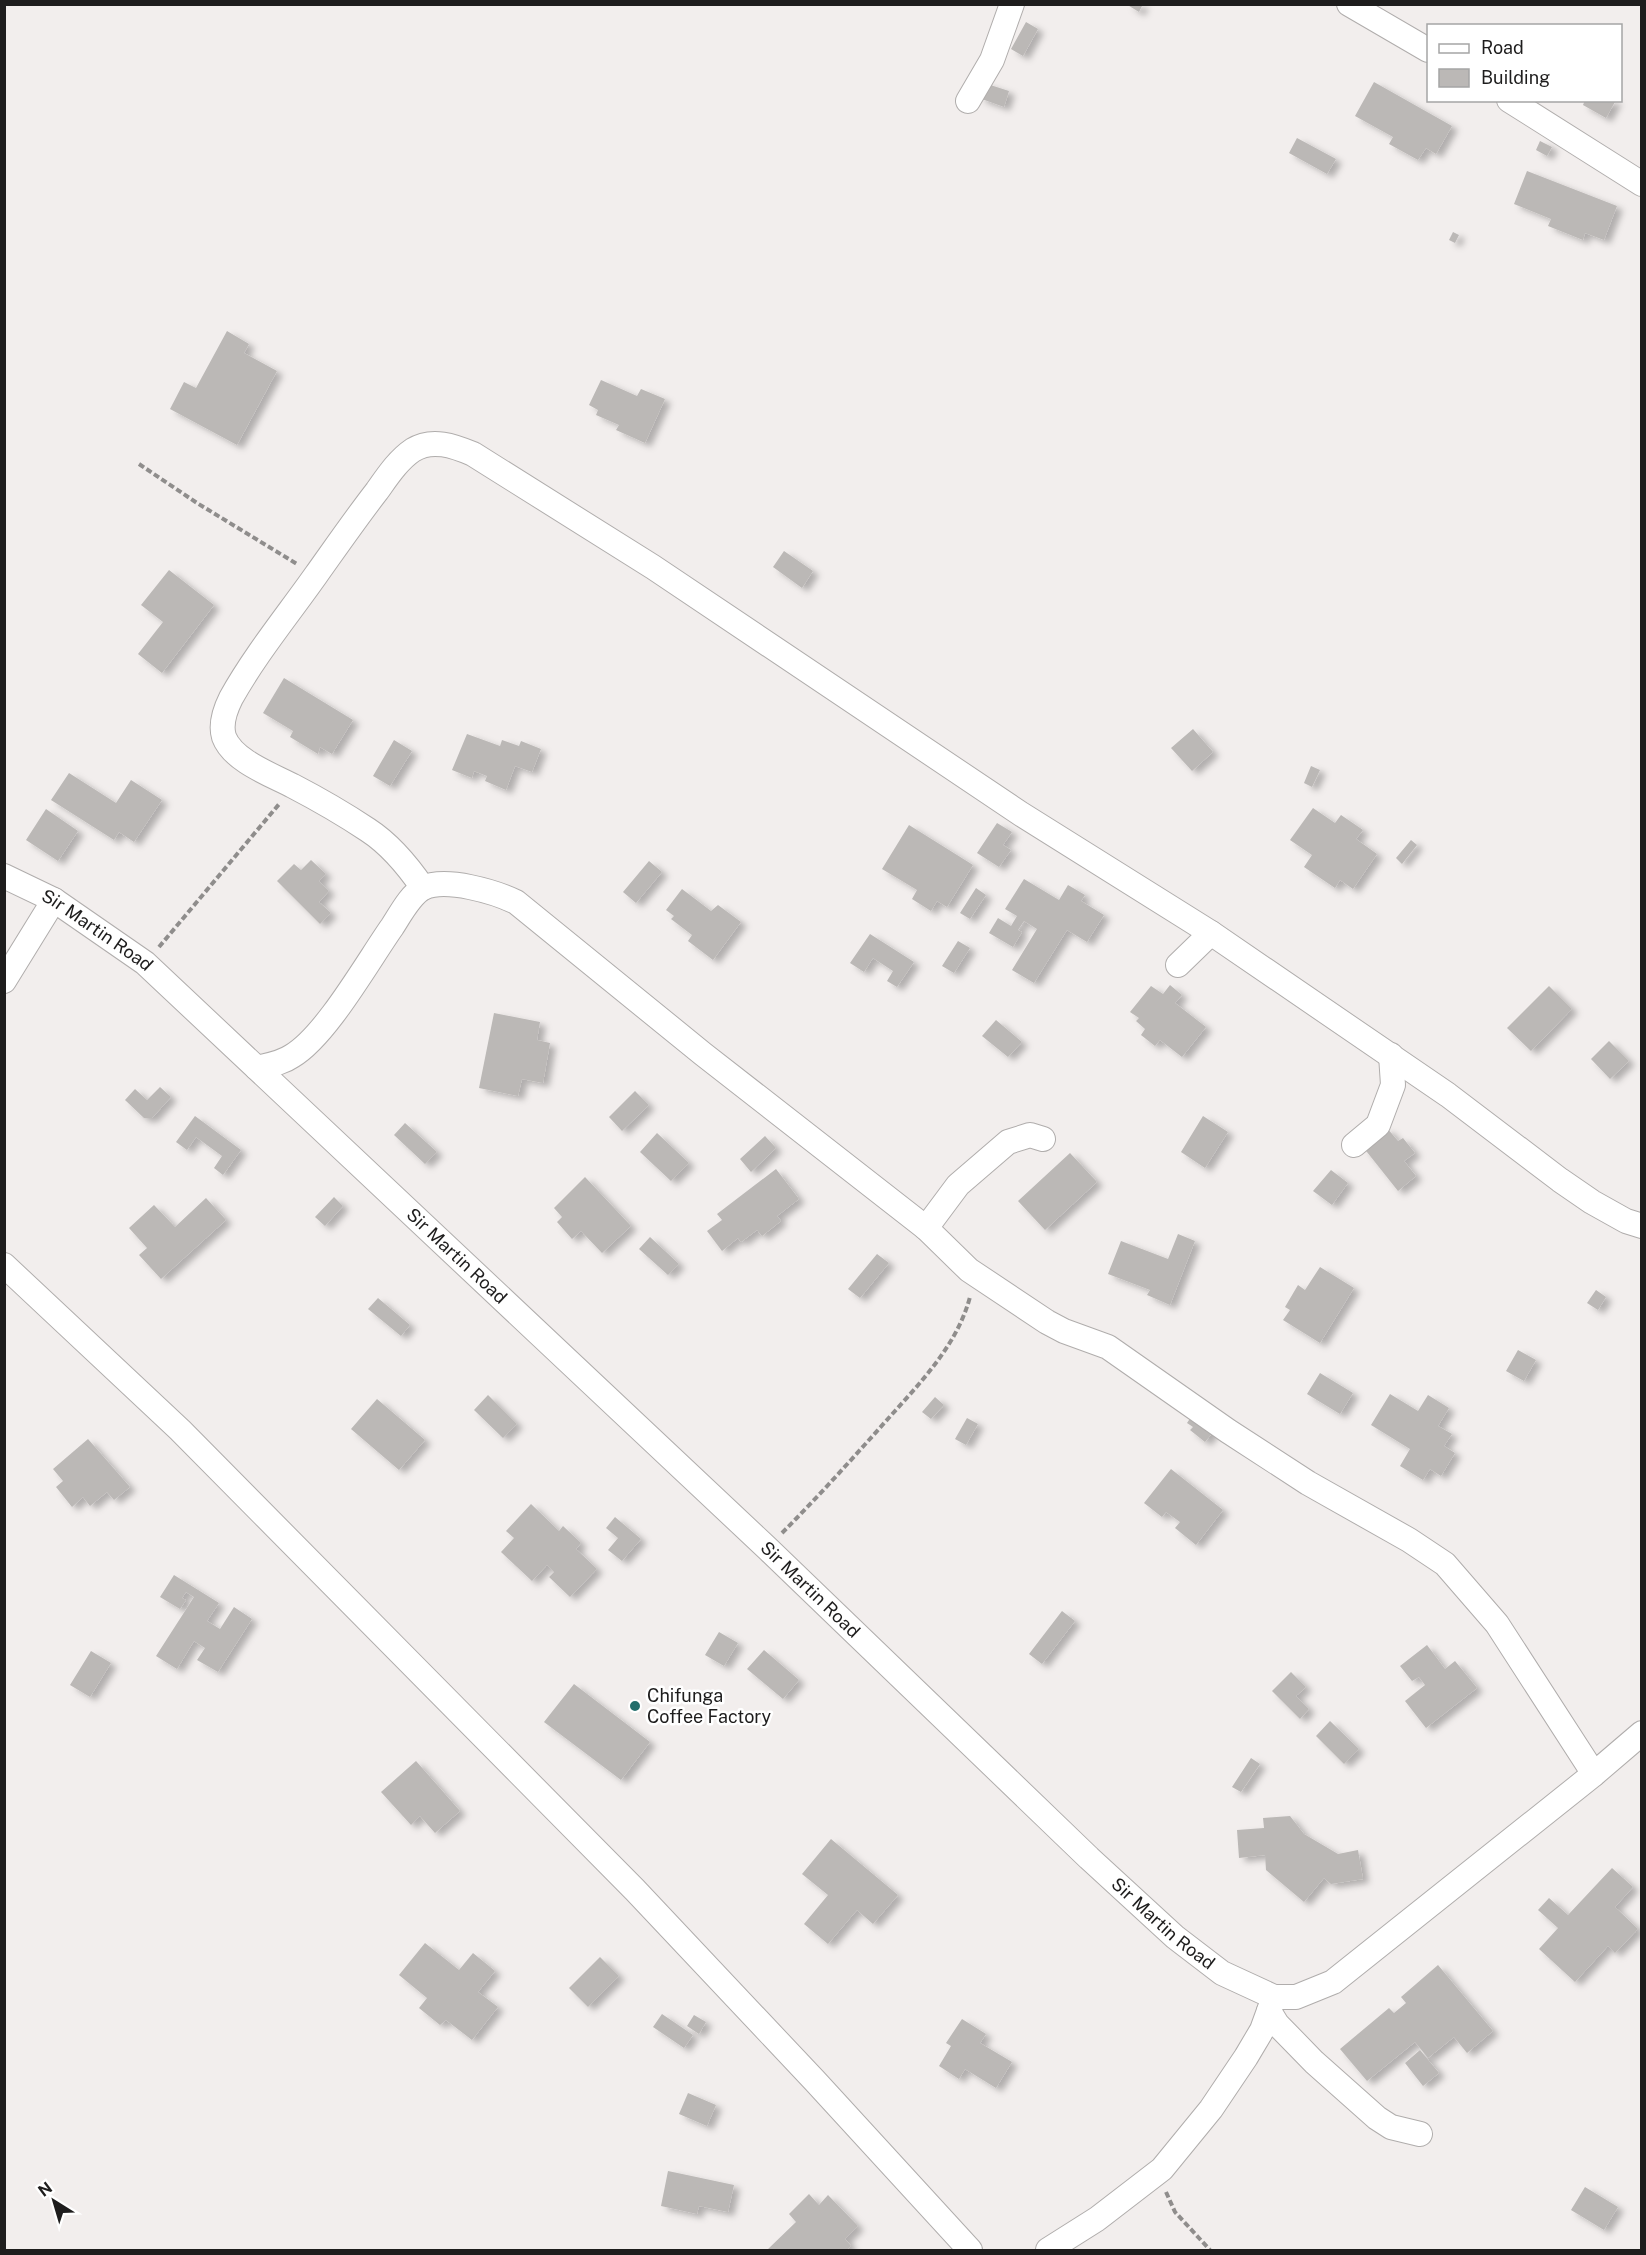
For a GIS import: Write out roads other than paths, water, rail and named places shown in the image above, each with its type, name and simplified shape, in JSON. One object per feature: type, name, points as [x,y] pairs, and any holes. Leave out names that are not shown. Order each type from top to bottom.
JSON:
[{"type":"street","points":[[968,101],[992,60],[1012,4]]},
{"type":"street","points":[[1348,4],[1427,49]]},
{"type":"street","points":[[1512,102],[1641,184]]},
{"type":"street","points":[[423,888],[410,869],[382,840],[294,786],[243,759],[225,739],[222,728],[230,699],[256,658],[390,474],[412,450],[433,443],[464,450],[653,567],[1021,814],[1211,933],[1448,1095],[1592,1202],[1626,1221],[1641,1226]]},
{"type":"street","name":"Sir Martin Road","points":[[4,876],[54,900],[145,963],[767,1548],[1080,1850],[1175,1937],[1222,1972],[1271,2004]]},
{"type":"street","points":[[257,1068],[292,1057],[304,1046],[336,1009],[404,908],[423,888],[449,885],[482,889],[516,902],[703,1054],[926,1228],[969,1270],[1054,1326],[1108,1347],[1298,1477],[1409,1540],[1445,1564],[1497,1624],[1594,1774]]},
{"type":"street","points":[[4,981],[54,900]]},
{"type":"street","points":[[1178,965],[1211,933]]},
{"type":"street","points":[[1354,1145],[1378,1125],[1393,1085],[1391,1055]]},
{"type":"street","points":[[926,1228],[958,1185],[1008,1142],[1030,1135],[1043,1139]]},
{"type":"street","points":[[4,1265],[111,1362],[188,1437],[635,1890],[815,2080],[970,2250]]},
{"type":"street","points":[[1271,2004],[1333,1982],[1594,1774],[1641,1733]]},
{"type":"street","points":[[1271,2004],[1284,2031],[1314,2062],[1377,2118],[1391,2127],[1420,2133]]},
{"type":"street","points":[[1048,2250],[1097,2219],[1162,2169],[1211,2109],[1246,2057],[1262,2030],[1271,2004]]},
{"type":"place","name":"Chifunga Coffee Factory","points":[[635,1706]]}]
